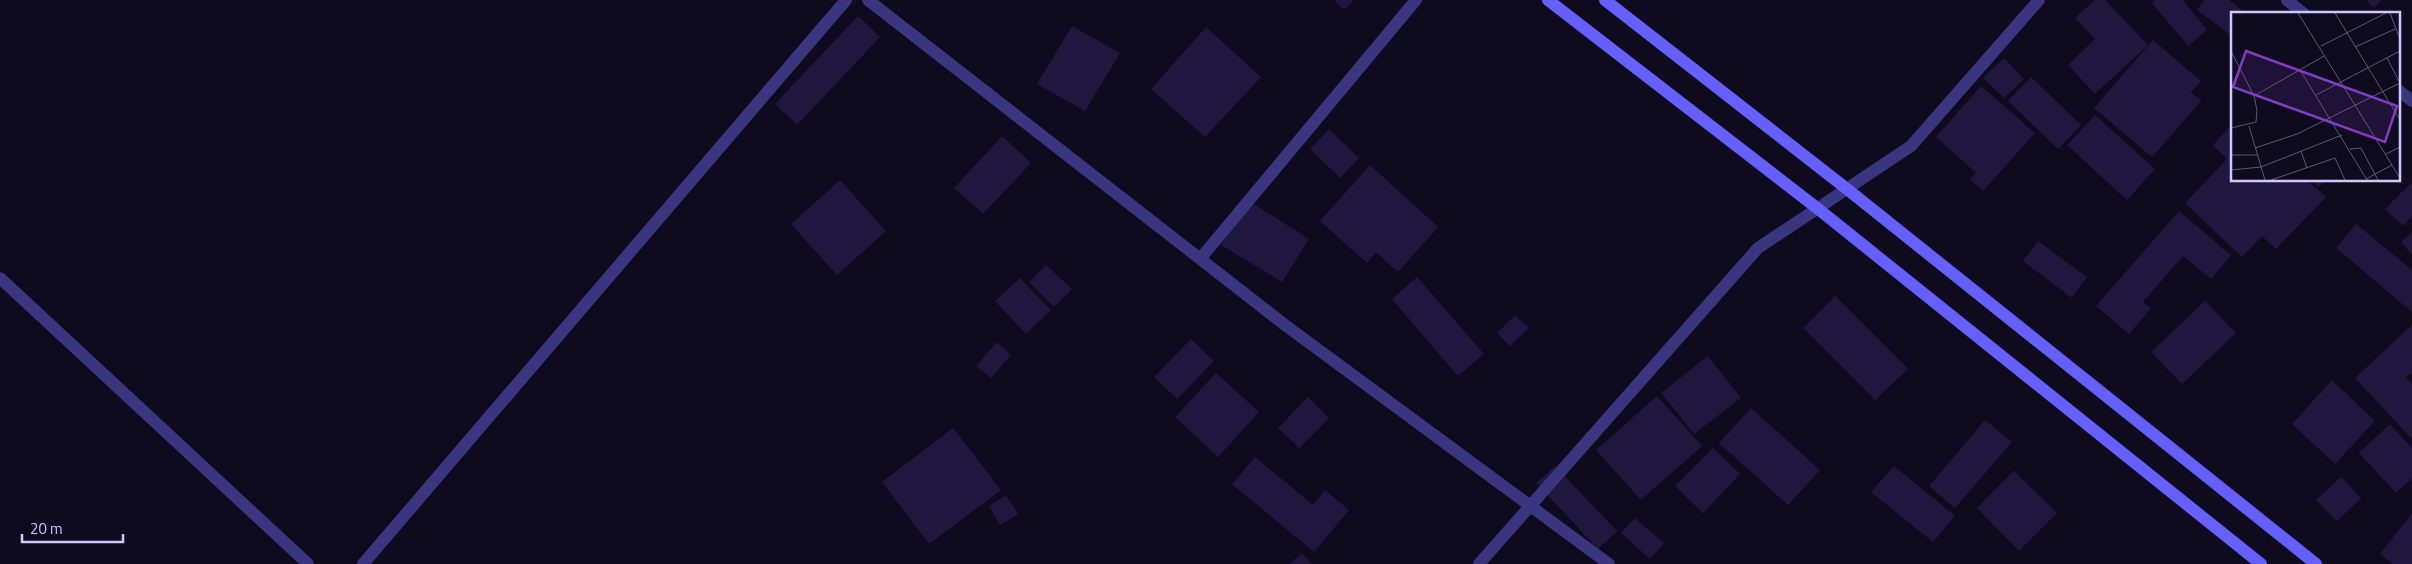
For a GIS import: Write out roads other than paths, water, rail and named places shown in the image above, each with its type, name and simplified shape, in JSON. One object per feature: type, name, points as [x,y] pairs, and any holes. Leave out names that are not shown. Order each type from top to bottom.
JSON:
[{"type":"main road","points":[[1548,0],[1817,208],[2261,564]]},
{"type":"main road","points":[[1605,0],[1847,189],[2316,564]]},
{"type":"street","points":[[363,564],[846,0]]},
{"type":"street","points":[[868,0],[1200,259],[1608,564]]},
{"type":"street","points":[[1200,259],[1416,0]]},
{"type":"street","points":[[1479,564],[1758,248],[1911,146],[2039,0]]},
{"type":"street","points":[[2286,0],[2301,12]]},
{"type":"street","points":[[2400,92],[2412,101]]},
{"type":"street","points":[[0,278],[308,564]]}]
